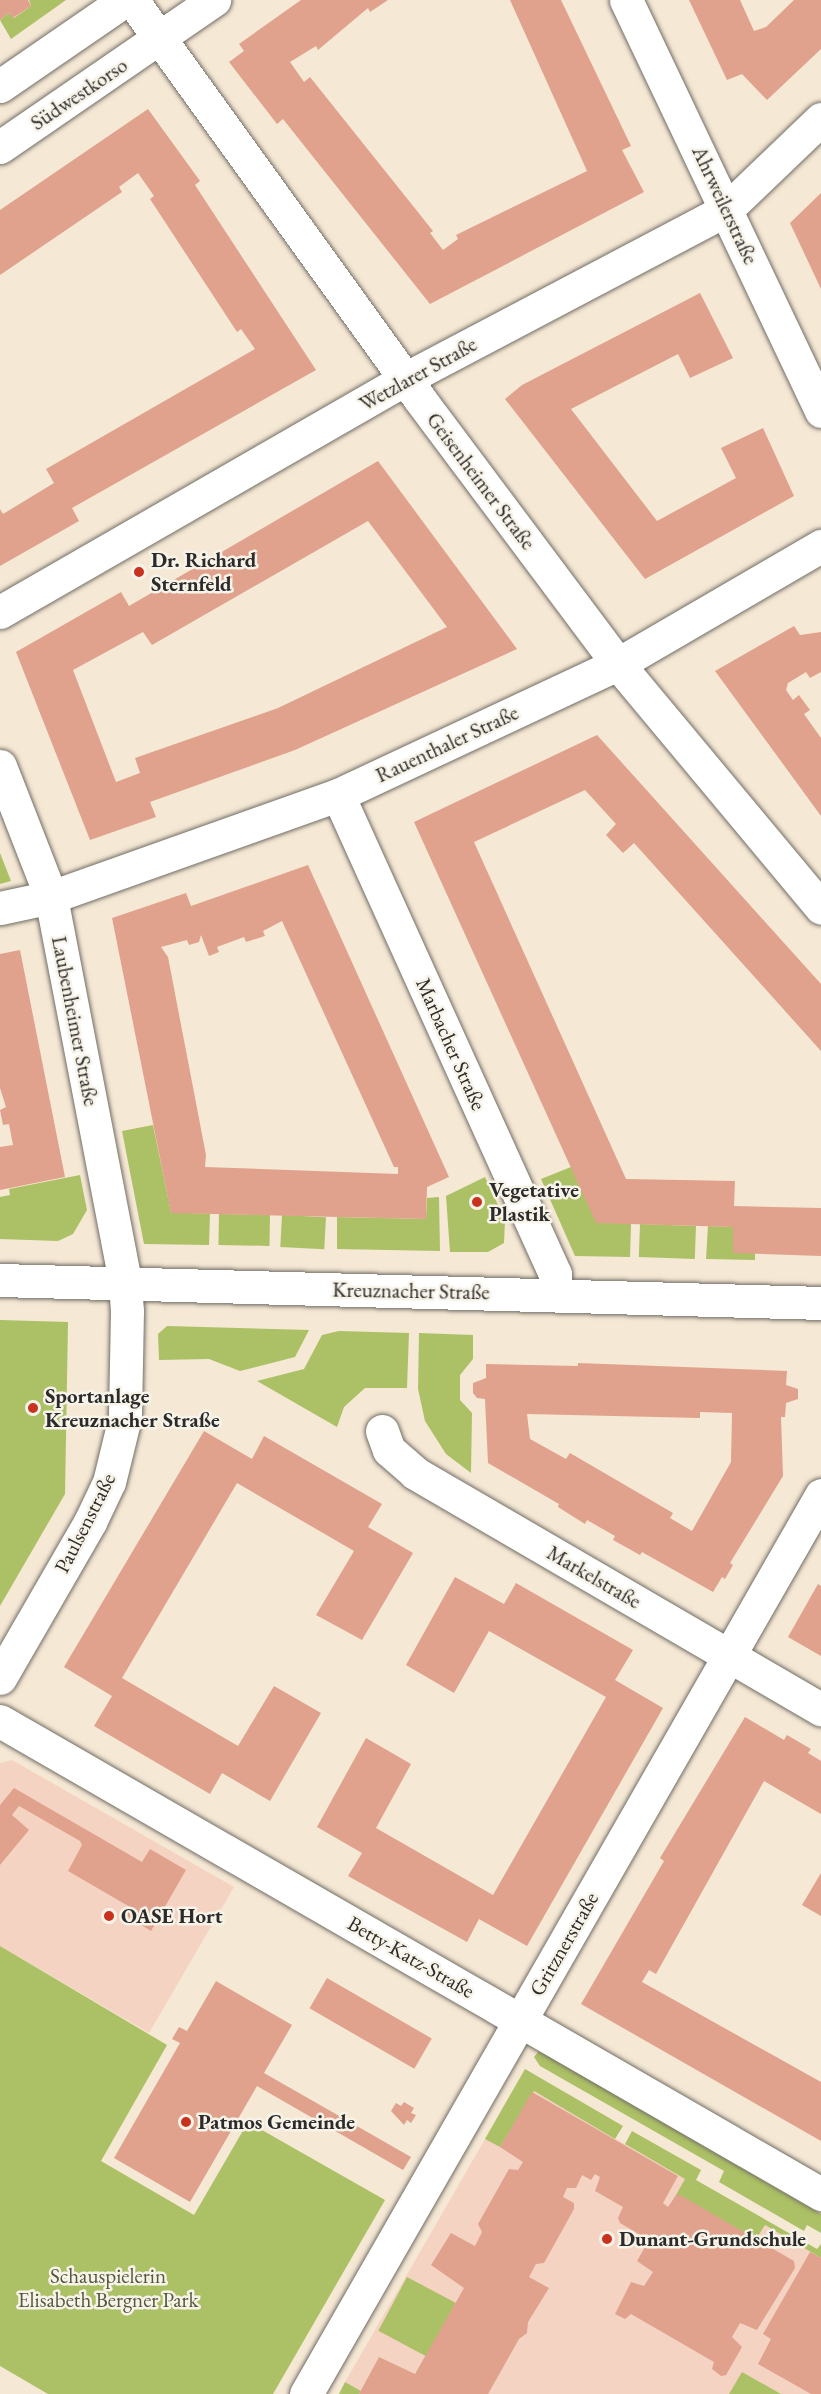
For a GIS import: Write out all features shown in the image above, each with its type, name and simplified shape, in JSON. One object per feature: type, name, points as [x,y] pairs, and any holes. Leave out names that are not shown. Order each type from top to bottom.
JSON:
[{"type":"street","points":[[0,86],[124,0]]},
{"type":"street","points":[[132,0],[158,40]]},
{"type":"street","name":"Südwestkorso","points":[[0,147],[214,0]]},
{"type":"street","name":"Ahrweilerstraße","points":[[626,0],[821,411]]},
{"type":"street","name":"Geisenheimer Straße","points":[[158,40],[405,379],[618,664],[821,908]]},
{"type":"street","name":"Wetzlarer Straße","points":[[0,612],[405,379],[727,209],[821,119]]},
{"type":"street","name":"Rauenthaler Straße","points":[[0,908],[51,897],[338,795],[618,664],[821,546]]},
{"type":"street","name":"Laubenheimer Straße","points":[[0,766],[51,897],[125,1283]]},
{"type":"street","name":"Marbacher Straße","points":[[338,795],[555,1274],[555,1295]]},
{"type":"street","name":"Kreuznacher Straße","points":[[0,1280],[821,1303]]},
{"type":"street","name":"Paulsenstraße","points":[[0,1678],[90,1522],[119,1453],[126,1392],[125,1283]]},
{"type":"street","name":"Markelstraße","points":[[382,1431],[389,1450],[415,1473],[821,1709]]},
{"type":"street","name":"Gritznerstraße","points":[[306,2394],[821,1495]]},
{"type":"street","name":"Betty-Katz-Straße","points":[[0,1721],[821,2194]]},
{"type":"shaded area","name":"OASE Hort","points":[[12,1760],[234,1887],[149,2033],[0,1946],[0,1763]]},
{"type":"shaded area","name":"Dunant-Grundschule","points":[[518,2082],[821,2258],[821,2394],[366,2394],[345,2382]]},
{"type":"green space","points":[[29,0],[66,0],[11,39],[0,20],[9,13],[14,18],[31,6]]},
{"type":"green space","points":[[0,853],[11,881],[0,884]]},
{"type":"green space","points":[[153,1125],[171,1212],[210,1214],[209,1245],[144,1244],[122,1131]]},
{"type":"green space","points":[[571,1167],[631,1224],[630,1257],[575,1256],[541,1179]]},
{"type":"green space","points":[[80,1175],[87,1210],[73,1234],[58,1241],[0,1239],[0,1197],[10,1195],[9,1189]]},
{"type":"green space","points":[[485,1177],[505,1220],[504,1243],[488,1252],[450,1252],[446,1196]]},
{"type":"green space","points":[[439,1197],[440,1251],[337,1249],[337,1217],[426,1219],[427,1198]]},
{"type":"green space","points":[[219,1214],[270,1215],[269,1246],[218,1245]]},
{"type":"green space","points":[[282,1215],[326,1217],[324,1249],[280,1247]]},
{"type":"green space","points":[[640,1224],[696,1226],[695,1259],[639,1257]]},
{"type":"green space","points":[[708,1226],[733,1227],[755,1253],[755,1260],[706,1259]]},
{"type":"green space","name":"Sportanlage Kreuznacher Straße","points":[[0,1320],[68,1322],[65,1494],[0,1606]]},
{"type":"green space","points":[[167,1326],[309,1330],[295,1357],[240,1371],[209,1359],[159,1360],[158,1334]]},
{"type":"green space","points":[[339,1331],[409,1333],[407,1388],[365,1388],[344,1407],[337,1427],[257,1381],[304,1369],[322,1335]]},
{"type":"green space","points":[[419,1333],[473,1335],[473,1359],[460,1375],[460,1400],[472,1413],[471,1473],[446,1454],[425,1421],[418,1389]]},
{"type":"green space","name":"Schauspielerin Elisabeth Bergner Park","points":[[0,1946],[167,2045],[101,2161],[194,2215],[248,2122],[385,2200],[273,2394],[48,2394],[0,2366]]},
{"type":"green space","points":[[539,2051],[821,2214],[821,2233],[807,2225],[804,2231],[719,2182],[724,2171],[540,2066],[534,2057]]},
{"type":"green space","points":[[525,2069],[623,2126],[615,2139],[534,2091],[500,2147],[485,2139]]},
{"type":"green space","points":[[632,2131],[701,2170],[696,2180],[817,2249],[821,2244],[821,2258],[765,2225],[756,2239],[676,2195],[685,2179],[625,2144]]},
{"type":"green space","points":[[407,2277],[456,2303],[427,2357],[378,2331]]},
{"type":"green space","points":[[742,2372],[781,2394],[729,2394]]},
{"type":"green space","points":[[345,2382],[361,2391],[359,2394],[339,2394]]},
{"type":"building","points":[[0,0],[28,0],[31,6],[13,18],[9,13],[0,20]]},
{"type":"building","points":[[301,0],[388,0],[370,12],[368,8],[318,50],[316,46],[290,62],[304,82],[310,77],[433,231],[430,233],[443,250],[458,239],[456,235],[587,171],[510,0],[561,0],[631,146],[622,150],[644,192],[430,304],[283,119],[277,124],[229,62],[244,51],[239,44]]},
{"type":"building","points":[[689,0],[740,0],[754,31],[766,27],[794,0],[821,0],[821,49],[767,100],[742,74],[727,80]]},
{"type":"building","points":[[148,109],[200,181],[195,185],[316,370],[72,508],[79,521],[0,566],[0,509],[3,514],[54,483],[46,469],[255,349],[241,329],[237,332],[150,199],[154,196],[138,173],[119,187],[122,192],[0,275],[0,210]]},
{"type":"building","points":[[821,193],[821,289],[790,223]]},
{"type":"building","points":[[700,293],[733,358],[690,378],[678,354],[571,409],[657,521],[736,478],[721,448],[763,428],[794,496],[645,579],[505,399],[522,385]]},
{"type":"building","points":[[378,461],[517,649],[295,750],[150,802],[156,817],[90,840],[16,652],[121,592],[129,606]],"holes":[[[368,521],[447,627],[278,708],[135,758],[140,773],[116,782],[73,670],[143,632],[152,645]]]},
{"type":"building","points":[[794,626],[800,635],[821,632],[821,672],[810,678],[806,672],[788,683],[786,690],[793,700],[799,695],[810,710],[804,714],[821,738],[821,816],[715,671]]},
{"type":"building","points":[[597,735],[821,984],[821,1051],[634,843],[623,853],[606,835],[616,824],[585,790],[474,842],[626,1179],[735,1181],[734,1206],[821,1208],[821,1256],[733,1253],[733,1227],[596,1223],[414,822]]},
{"type":"building","points":[[308,865],[449,1177],[427,1187],[426,1219],[171,1213],[112,918],[186,893],[191,906]],"holes":[[[282,921],[394,1167],[398,1167],[398,1174],[205,1167],[206,1155],[168,957],[161,947],[187,940],[189,945],[199,942],[201,935],[209,956],[219,952],[217,947],[244,937],[246,942],[265,936],[263,931]]]},
{"type":"building","points":[[20,950],[65,1177],[0,1190],[0,1147],[13,1145],[9,1124],[3,1125],[0,1110],[6,1107],[0,1088],[0,954]]},
{"type":"building","points":[[578,1363],[787,1371],[786,1385],[798,1389],[798,1399],[786,1403],[785,1417],[781,1417],[783,1476],[730,1563],[733,1565],[725,1579],[722,1577],[713,1592],[642,1552],[640,1555],[613,1540],[615,1536],[587,1520],[585,1524],[558,1507],[559,1504],[488,1463],[485,1399],[477,1398],[473,1393],[473,1383],[486,1378],[486,1364],[578,1366]],"holes":[[[700,1412],[732,1413],[731,1462],[692,1531],[670,1518],[673,1513],[570,1453],[566,1459],[530,1439],[527,1414],[700,1418]]]},
{"type":"building","points":[[204,1431],[252,1459],[264,1436],[382,1504],[368,1527],[413,1553],[362,1640],[316,1615],[354,1551],[237,1483],[122,1678],[238,1746],[274,1686],[321,1713],[270,1801],[222,1773],[210,1794],[94,1726],[112,1696],[64,1667]]},
{"type":"building","points":[[455,1577],[504,1604],[516,1583],[633,1650],[615,1680],[663,1708],[527,1946],[479,1919],[467,1942],[348,1876],[362,1853],[317,1827],[366,1738],[411,1764],[376,1828],[493,1895],[606,1697],[489,1631],[454,1693],[406,1665]]},
{"type":"building","points":[[818,1584],[821,1586],[821,1656],[788,1637]]},
{"type":"building","points":[[745,1717],[784,1740],[787,1735],[811,1749],[808,1753],[821,1761],[821,1814],[764,1781],[656,1974],[649,1970],[642,1982],[821,2082],[821,2141],[581,2004],[664,1861],[660,1858]]},
{"type":"building","points":[[14,1788],[142,1862],[150,1849],[186,1870],[151,1931],[125,1915],[130,1907],[68,1871],[82,1845],[80,1841],[19,1806],[12,1815],[29,1830],[0,1865],[0,1805]]},
{"type":"building","points":[[821,1873],[821,1916],[802,1905]]},
{"type":"building","points":[[327,1978],[432,2038],[414,2069],[310,2008]]},
{"type":"building","name":"Patmos Gemeinde","points":[[216,1981],[292,2025],[264,2073],[411,2157],[403,2170],[257,2086],[190,2202],[114,2158],[180,2043],[172,2039],[179,2027],[187,2031]]},
{"type":"building","points":[[532,2092],[678,2176],[663,2203],[668,2207],[676,2195],[680,2195],[794,2261],[795,2268],[757,2330],[740,2323],[732,2337],[742,2347],[726,2375],[721,2376],[712,2369],[714,2362],[631,2314],[625,2319],[615,2314],[631,2282],[644,2286],[653,2272],[637,2261],[649,2240],[620,2223],[618,2218],[623,2207],[595,2191],[600,2177],[595,2174],[591,2180],[582,2175],[576,2188],[567,2188],[563,2197],[574,2203],[574,2209],[544,2263],[536,2264],[529,2277],[549,2288],[528,2322],[527,2333],[519,2339],[488,2394],[359,2394],[379,2357],[415,2374],[464,2288],[431,2265],[451,2233],[475,2246],[482,2232],[478,2224],[509,2169],[518,2170],[523,2162],[500,2147]]},
{"type":"building","points":[[404,2102],[414,2108],[411,2113],[416,2115],[411,2123],[407,2120],[404,2125],[391,2111],[396,2103],[401,2106]]},
{"type":"building","points":[[810,2252],[821,2258],[821,2394],[811,2394],[758,2364],[771,2339],[763,2334]]},
{"type":"place","name":"Dr. Richard Sternfeld","points":[[139,572]]},
{"type":"place","name":"Vegetative Plastik","points":[[477,1202]]},
{"type":"place","name":"Sportanlage Kreuznacher Straße","points":[[33,1408]]},
{"type":"place","name":"OASE Hort","points":[[109,1916]]},
{"type":"place","name":"Patmos Gemeinde","points":[[186,2122]]},
{"type":"place","name":"Dunant-Grundschule","points":[[607,2239]]}]
